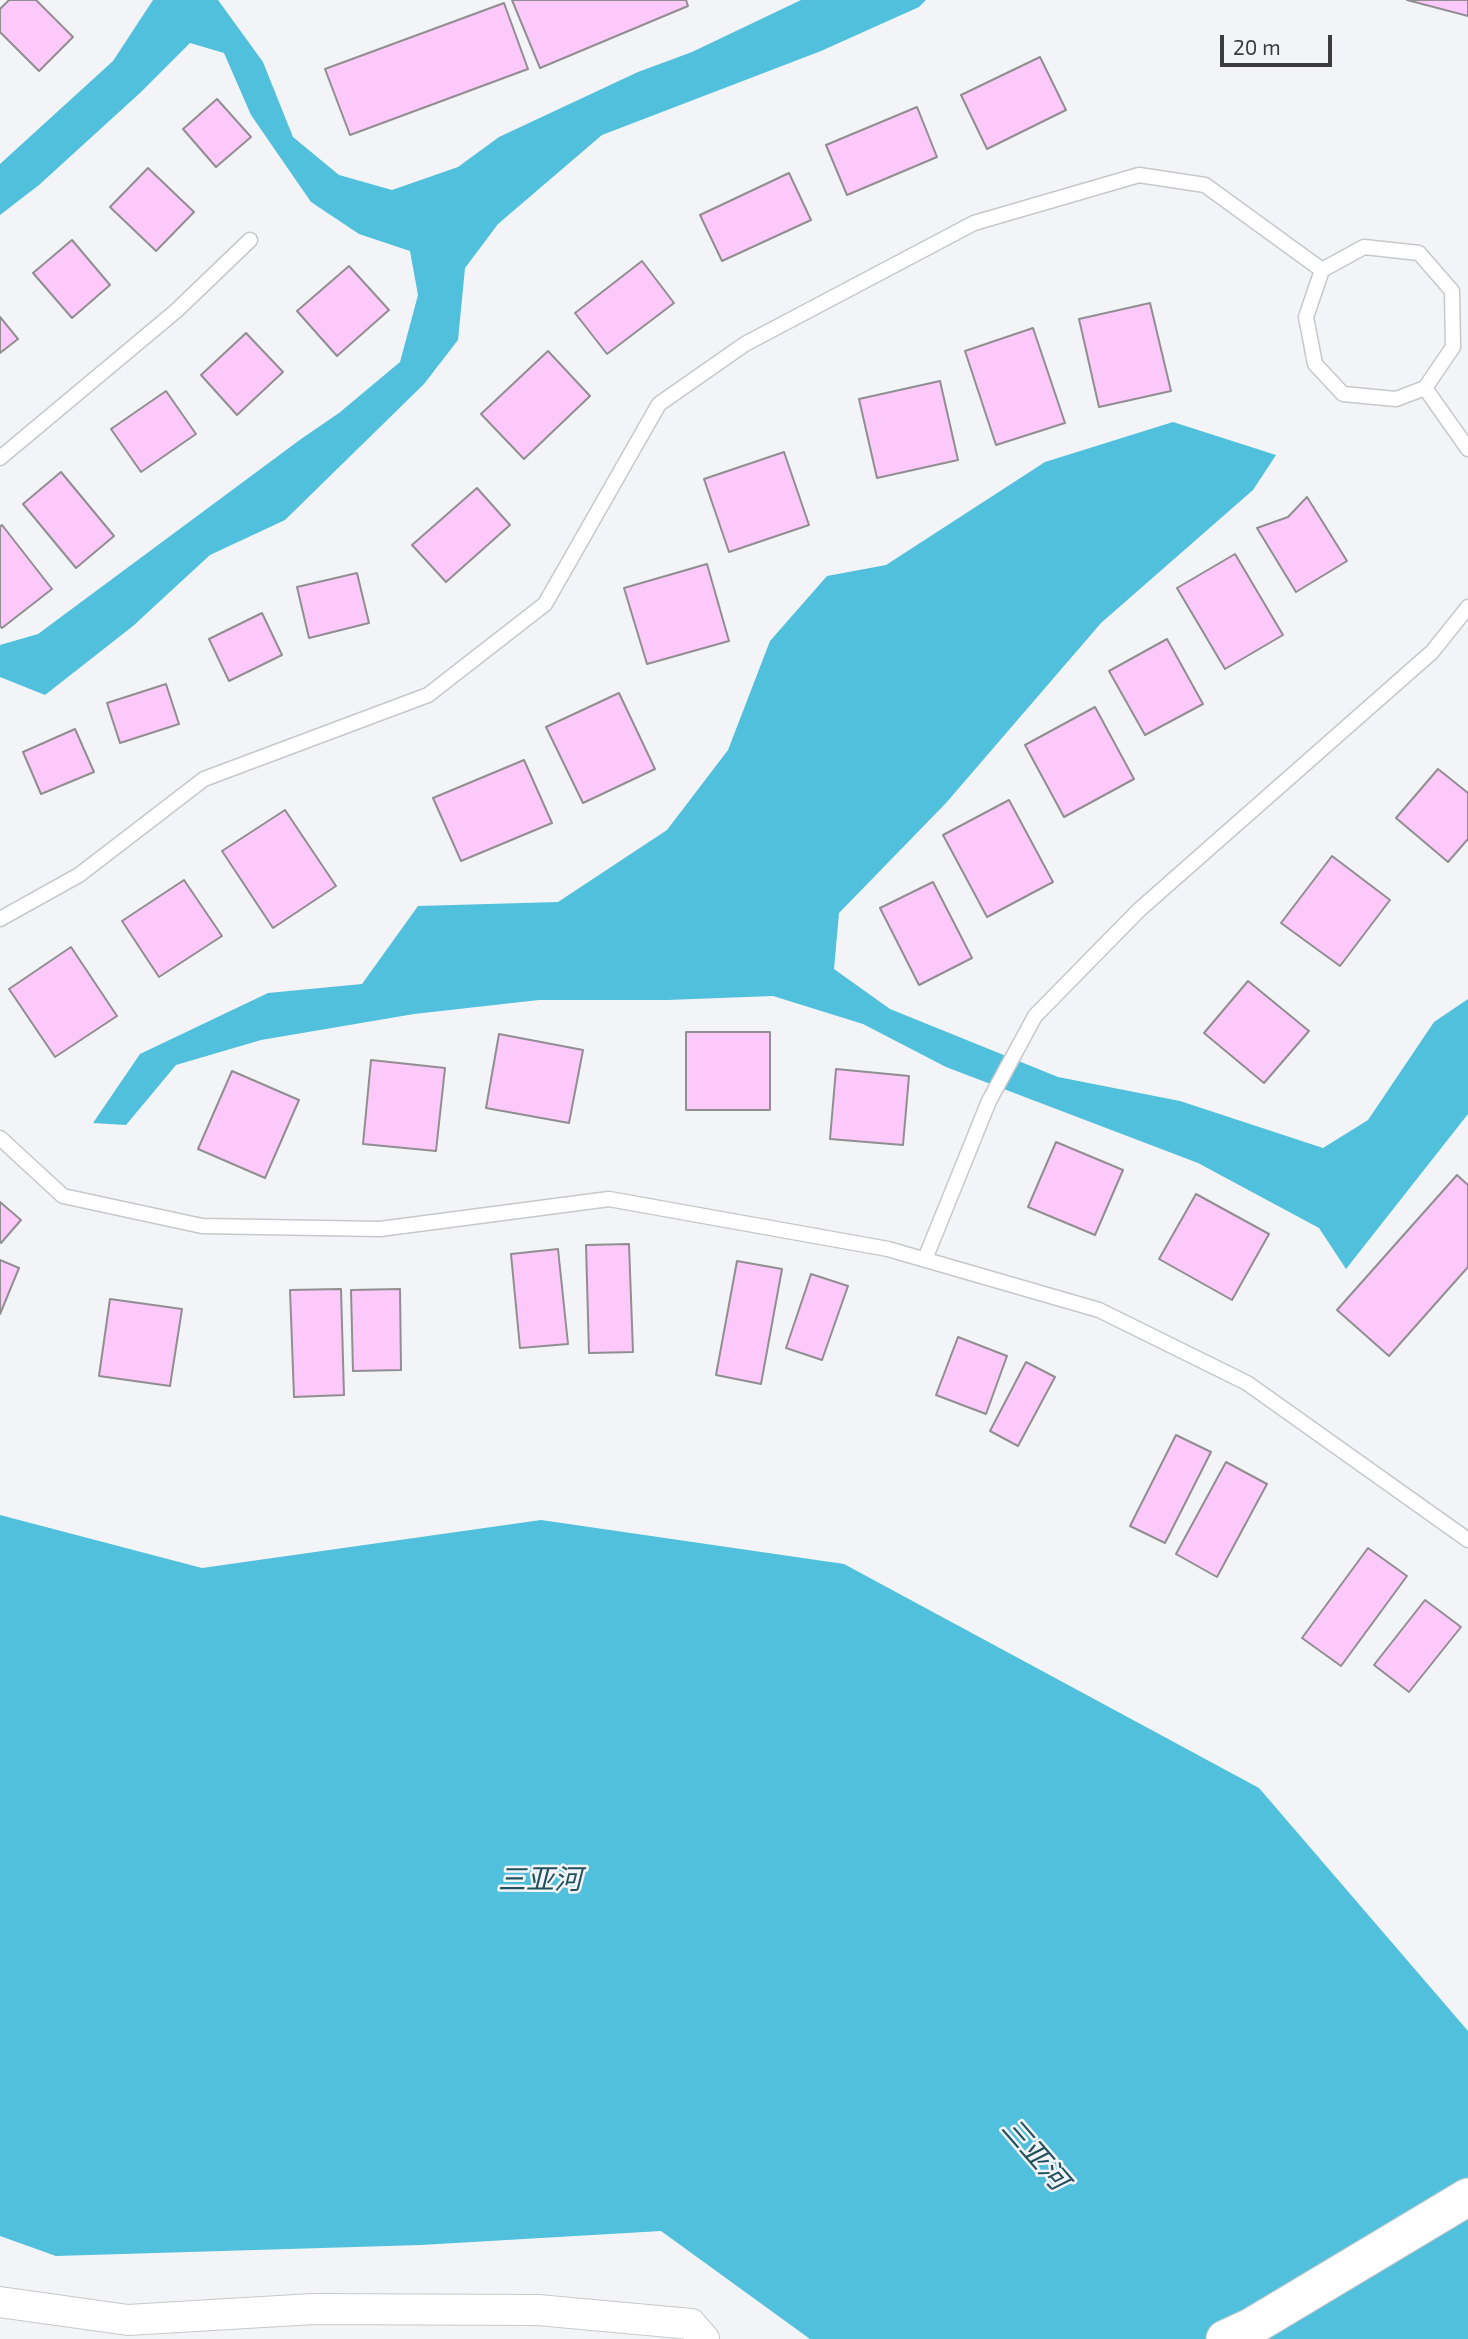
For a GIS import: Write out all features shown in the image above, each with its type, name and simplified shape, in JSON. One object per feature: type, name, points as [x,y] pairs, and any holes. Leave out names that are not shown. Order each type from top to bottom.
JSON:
[{"type":"street","points":[[1225,2339],[1251,2327],[1468,2197]]},
{"type":"street","points":[[0,2302],[128,2320],[313,2309],[538,2310],[691,2324],[704,2339]]},
{"type":"lane","points":[[0,919],[79,875],[204,779],[428,695],[545,604],[659,404],[746,344],[974,223],[1139,175],[1205,185],[1322,270]]},
{"type":"lane","points":[[0,458],[176,311],[250,240]]},
{"type":"lane","points":[[1364,247],[1419,253],[1436,272],[1452,291],[1453,347],[1425,388],[1396,399],[1343,394],[1315,364],[1306,317],[1322,270],[1364,247]]},
{"type":"lane","points":[[1425,388],[1468,449]]},
{"type":"lane","points":[[925,1259],[989,1101],[1035,1016],[1139,909],[1432,652],[1468,607]]},
{"type":"lane","points":[[0,1138],[62,1196],[202,1226],[380,1229],[609,1199],[925,1259],[1099,1310],[1247,1383],[1468,1540]]},
{"type":"water","points":[[153,0],[218,0],[263,62],[293,137],[339,175],[392,190],[458,167],[499,137],[638,72],[692,52],[801,0],[926,0],[919,7],[821,51],[602,135],[498,224],[465,268],[458,340],[424,384],[285,520],[210,555],[133,626],[45,695],[0,677],[0,645],[38,634],[339,413],[400,362],[418,295],[410,251],[359,234],[311,202],[251,115],[224,53],[190,43],[141,92],[39,185],[0,215],[0,164],[113,61]]},
{"type":"water","points":[[1173,422],[1276,455],[1253,490],[1101,623],[946,803],[839,913],[834,969],[890,1009],[1058,1077],[1180,1101],[1323,1148],[1368,1120],[1434,1022],[1468,999],[1468,1114],[1346,1269],[1319,1228],[1198,1163],[946,1067],[863,1024],[773,996],[667,1000],[539,1000],[414,1014],[261,1040],[176,1065],[126,1125],[93,1123],[140,1054],[268,993],[362,984],[418,906],[558,902],[667,830],[728,750],[770,641],[827,576],[886,565],[1045,462]]},
{"type":"water","name":"三亚河","points":[[0,1515],[202,1568],[541,1520],[844,1564],[1259,1788],[1468,2031],[1468,2339],[810,2339],[661,2231],[421,2245],[56,2256],[0,2236]]},
{"type":"building","points":[[9,0],[36,0],[73,37],[39,71],[0,32],[0,9]]},
{"type":"building","points":[[512,0],[686,0],[688,6],[540,68]]},
{"type":"building","points":[[1407,0],[1468,0],[1468,16]]},
{"type":"building","points":[[504,3],[528,69],[350,135],[325,69]]},
{"type":"building","points":[[1040,57],[1066,110],[987,149],[961,95]]},
{"type":"building","points":[[217,99],[251,137],[216,167],[183,129]]},
{"type":"building","points":[[917,107],[937,157],[847,195],[826,145]]},
{"type":"building","points":[[148,168],[194,212],[156,251],[110,207]]},
{"type":"building","points":[[789,173],[811,220],[722,261],[700,215]]},
{"type":"building","points":[[72,240],[110,285],[72,318],[33,273]]},
{"type":"building","points":[[642,261],[674,303],[607,354],[575,313]]},
{"type":"building","points":[[349,266],[389,310],[337,356],[297,311]]},
{"type":"building","points":[[1150,303],[1171,391],[1099,407],[1079,319]]},
{"type":"building","points":[[0,317],[18,339],[0,353]]},
{"type":"building","points":[[1033,328],[1065,423],[996,445],[965,351]]},
{"type":"building","points":[[246,333],[283,372],[237,415],[201,375]]},
{"type":"building","points":[[548,351],[590,396],[524,459],[481,414]]},
{"type":"building","points":[[940,381],[958,460],[877,478],[859,399]]},
{"type":"building","points":[[166,391],[196,434],[141,472],[111,429]]},
{"type":"building","points":[[784,452],[809,525],[729,552],[704,479]]},
{"type":"building","points":[[61,472],[114,536],[76,568],[23,504]]},
{"type":"building","points":[[477,488],[510,525],[446,582],[412,545]]},
{"type":"building","points":[[1307,497],[1347,561],[1296,592],[1257,528],[1288,517]]},
{"type":"building","points":[[2,525],[52,589],[2,628],[0,527]]},
{"type":"building","points":[[1235,554],[1283,635],[1225,669],[1177,588]]},
{"type":"building","points":[[707,564],[729,641],[647,664],[624,588]]},
{"type":"building","points":[[357,573],[369,623],[309,638],[297,587]]},
{"type":"building","points":[[262,613],[282,655],[229,681],[209,639]]},
{"type":"building","points":[[1167,639],[1203,704],[1145,735],[1109,671]]},
{"type":"building","points":[[166,684],[179,724],[120,743],[107,703]]},
{"type":"building","points":[[619,693],[655,769],[583,803],[546,727]]},
{"type":"building","points":[[1095,707],[1134,779],[1064,817],[1025,745]]},
{"type":"building","points":[[75,729],[94,772],[41,794],[23,752]]},
{"type":"building","points":[[524,760],[552,823],[461,861],[433,798]]},
{"type":"building","points":[[1438,769],[1468,793],[1468,839],[1448,862],[1396,818]]},
{"type":"building","points":[[1009,800],[1053,882],[987,917],[943,835]]},
{"type":"building","points":[[285,810],[336,886],[273,928],[222,851]]},
{"type":"building","points":[[1332,856],[1390,900],[1340,966],[1281,923]]},
{"type":"building","points":[[184,880],[222,936],[159,977],[122,921]]},
{"type":"building","points":[[933,882],[972,958],[919,985],[880,908]]},
{"type":"building","points":[[71,947],[117,1016],[55,1057],[9,989]]},
{"type":"building","points":[[1248,981],[1309,1031],[1264,1083],[1204,1033]]},
{"type":"building","points":[[686,1032],[770,1032],[770,1110],[686,1110]]},
{"type":"building","points":[[499,1034],[583,1050],[569,1123],[486,1108]]},
{"type":"building","points":[[371,1060],[445,1068],[436,1151],[363,1144]]},
{"type":"building","points":[[836,1069],[909,1076],[903,1145],[830,1139]]},
{"type":"building","points":[[232,1071],[299,1100],[265,1178],[198,1149]]},
{"type":"building","points":[[1056,1142],[1123,1170],[1095,1235],[1028,1207]]},
{"type":"building","points":[[1457,1175],[1468,1185],[1468,1267],[1389,1356],[1337,1310]]},
{"type":"building","points":[[1196,1194],[1269,1234],[1232,1300],[1159,1259]]},
{"type":"building","points":[[0,1202],[21,1220],[1,1243],[0,1242]]},
{"type":"building","points":[[629,1244],[633,1352],[589,1353],[586,1245]]},
{"type":"building","points":[[558,1249],[568,1344],[520,1348],[511,1254]]},
{"type":"building","points":[[0,1260],[19,1268],[0,1314]]},
{"type":"building","points":[[737,1261],[782,1269],[761,1384],[716,1375]]},
{"type":"building","points":[[811,1274],[848,1286],[822,1360],[786,1348]]},
{"type":"building","points":[[341,1289],[344,1395],[294,1397],[290,1290]]},
{"type":"building","points":[[400,1289],[401,1370],[353,1371],[351,1290]]},
{"type":"building","points":[[110,1299],[182,1309],[170,1386],[99,1376]]},
{"type":"building","points":[[958,1337],[1007,1356],[986,1414],[936,1395]]},
{"type":"building","points":[[1026,1362],[1055,1377],[1018,1446],[990,1431]]},
{"type":"building","points":[[1176,1435],[1211,1452],[1165,1543],[1130,1526]]},
{"type":"building","points":[[1226,1462],[1267,1484],[1217,1577],[1176,1554]]},
{"type":"building","points":[[1368,1548],[1407,1576],[1341,1666],[1302,1638]]},
{"type":"building","points":[[1425,1600],[1461,1627],[1409,1692],[1374,1665]]}]
